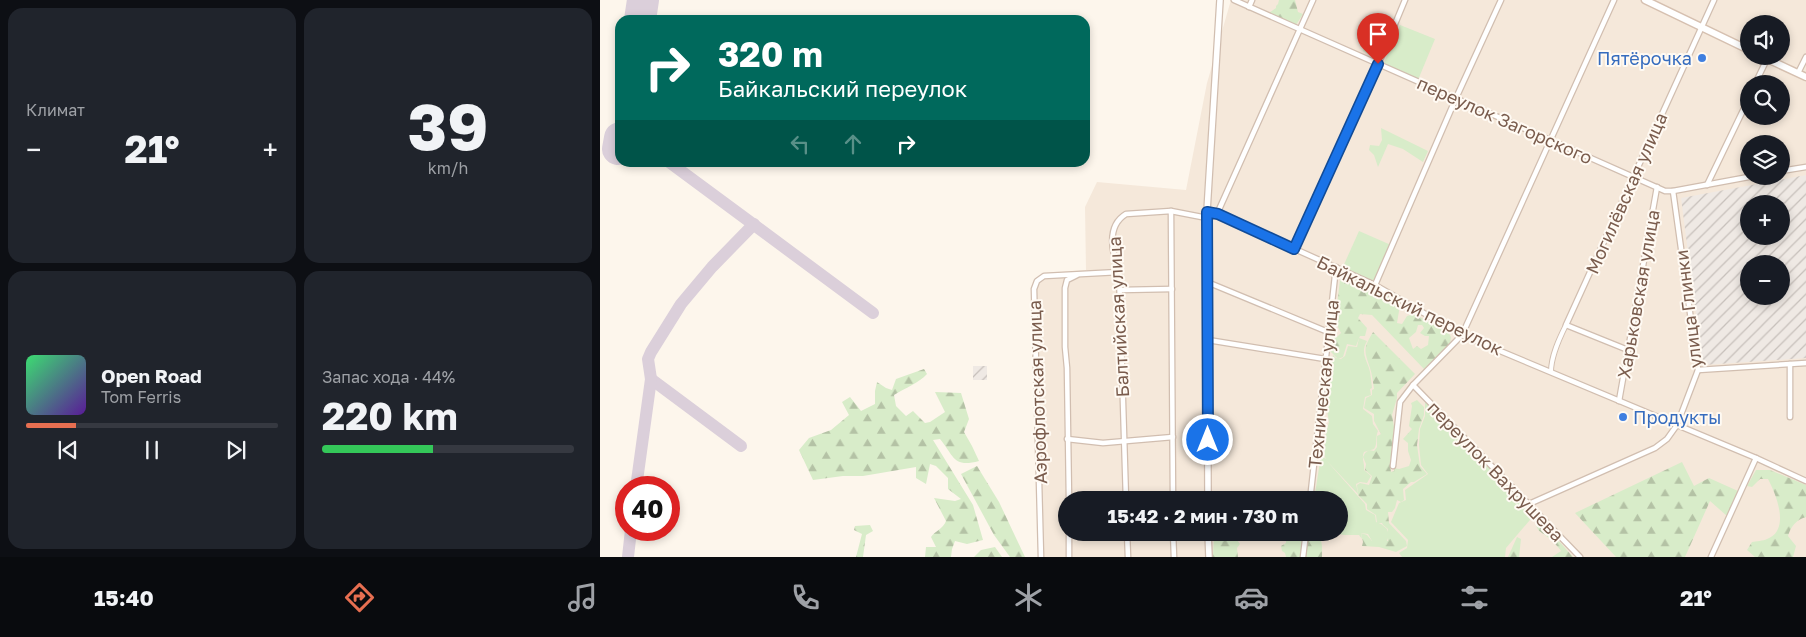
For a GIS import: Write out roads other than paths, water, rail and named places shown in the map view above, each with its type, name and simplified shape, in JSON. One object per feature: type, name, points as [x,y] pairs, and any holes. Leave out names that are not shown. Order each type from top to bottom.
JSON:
[{"type":"main road","points":[[1645,0],[1740,46]]},
{"type":"main road","points":[[1779,65],[1806,77]]},
{"type":"street","points":[[1208,491],[1207,212],[1220,0]]},
{"type":"street","name":"переулок Загорского","points":[[1234,0],[1665,191],[1740,179]]},
{"type":"street","points":[[1249,7],[1252,0]]},
{"type":"street","points":[[1218,214],[1313,0]]},
{"type":"street","points":[[1294,249],[1405,0]]},
{"type":"street","points":[[1375,285],[1456,98],[1502,0]]},
{"type":"street","points":[[1393,466],[1400,402],[1413,385],[1462,335],[1614,0]]},
{"type":"street","name":"Могилёвская улица","points":[[1566,325],[1632,176],[1714,0]]},
{"type":"street","points":[[1798,74],[1806,57]]},
{"type":"street","points":[[1707,185],[1740,117]]},
{"type":"street","points":[[1790,170],[1806,167]]},
{"type":"street","name":"Харьковская улица","points":[[1619,400],[1657,187]]},
{"type":"street","name":"улица Глинки","points":[[1673,191],[1698,370],[1677,425]]},
{"type":"street","points":[[1173,491],[1171,211],[1207,218]]},
{"type":"street","name":"Балтийская улица","points":[[1126,491],[1120,290],[1119,272],[1112,243],[1113,228],[1120,218],[1126,214],[1171,211]]},
{"type":"street","name":"Байкальский переулок","points":[[1207,212],[1218,214],[1375,285],[1462,335],[1756,458],[1806,481]]},
{"type":"street","name":"Техническая улица","points":[[1311,491],[1336,267]]},
{"type":"street","name":"Аэрофлотская улица","points":[[1041,557],[1034,289],[1037,282],[1044,276],[1119,272]]},
{"type":"street","points":[[1069,491],[1067,368],[1064,347],[1065,288],[1067,280],[1081,274]]},
{"type":"street","points":[[1207,282],[1328,332]]},
{"type":"street","points":[[1120,290],[1172,289]]},
{"type":"street","points":[[1551,372],[1553,357],[1566,325],[1628,350]]},
{"type":"street","points":[[1208,340],[1326,359]]},
{"type":"street","points":[[1698,370],[1806,363]]},
{"type":"street","points":[[1790,364],[1790,417]]},
{"type":"street","name":"переулок Вахрушева","points":[[1413,385],[1580,557]]},
{"type":"street","points":[[1529,504],[1654,448],[1667,439],[1677,425]]},
{"type":"street","points":[[1067,438],[1103,443],[1173,437]]},
{"type":"street","points":[[1712,557],[1756,458]]},
{"type":"street","points":[[1069,541],[1069,557]]},
{"type":"street","points":[[1127,541],[1128,557]]},
{"type":"street","points":[[1173,541],[1174,557]]},
{"type":"street","points":[[1208,541],[1208,557]]},
{"type":"street","points":[[1303,557],[1305,541]]},
{"type":"place","name":"Пятёрочка","points":[[1702,58]]},
{"type":"place","name":"Продукты","points":[[1623,417]]}]
